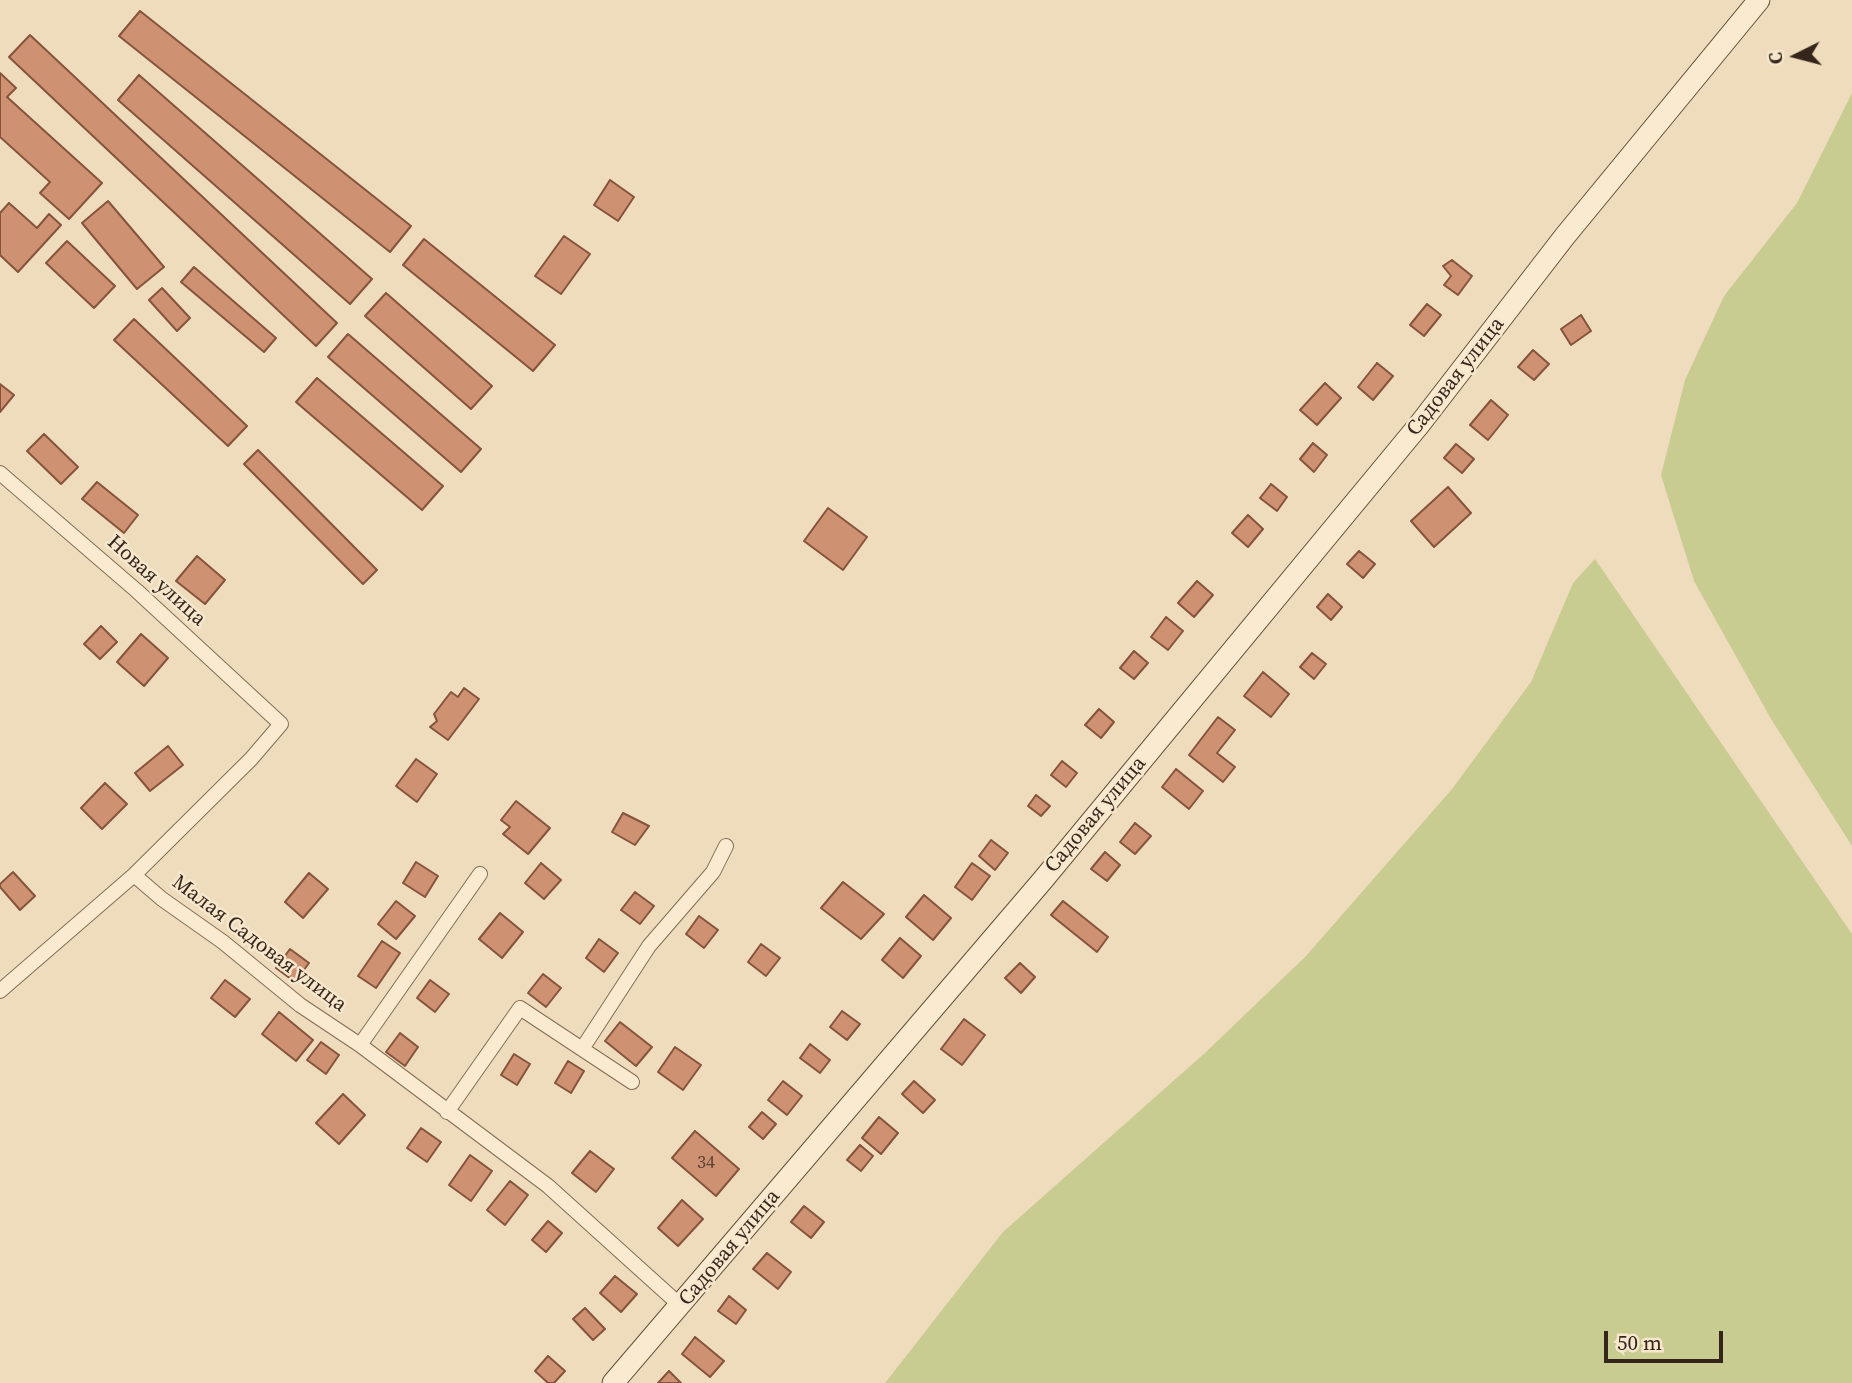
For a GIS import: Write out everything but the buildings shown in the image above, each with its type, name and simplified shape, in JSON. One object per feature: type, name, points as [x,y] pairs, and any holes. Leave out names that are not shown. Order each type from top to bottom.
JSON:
[{"type":"main road","name":"Садовая улица","points":[[613,1383],[1042,881],[1392,457],[1565,236],[1759,0]]},
{"type":"street","name":"Новая улица","points":[[0,473],[136,591],[281,724],[251,758],[134,875]]},
{"type":"street","points":[[582,1049],[649,946],[713,872],[726,846]]},
{"type":"street","points":[[360,1045],[480,874]]},
{"type":"street","name":"Малая Садовая улица","points":[[134,875],[162,899],[223,942],[300,1005],[360,1045],[548,1186],[681,1306]]},
{"type":"street","points":[[0,991],[134,875]]},
{"type":"street","points":[[447,1112],[520,1008],[632,1082]]},
{"type":"green space","points":[[1852,93],[1852,846],[1771,719],[1694,581],[1661,475],[1685,380],[1724,296],[1797,203]]},
{"type":"green space","points":[[1595,559],[1852,934],[1852,1383],[885,1383],[1003,1232],[1206,1052],[1306,956],[1452,789],[1531,682],[1573,583]]}]
